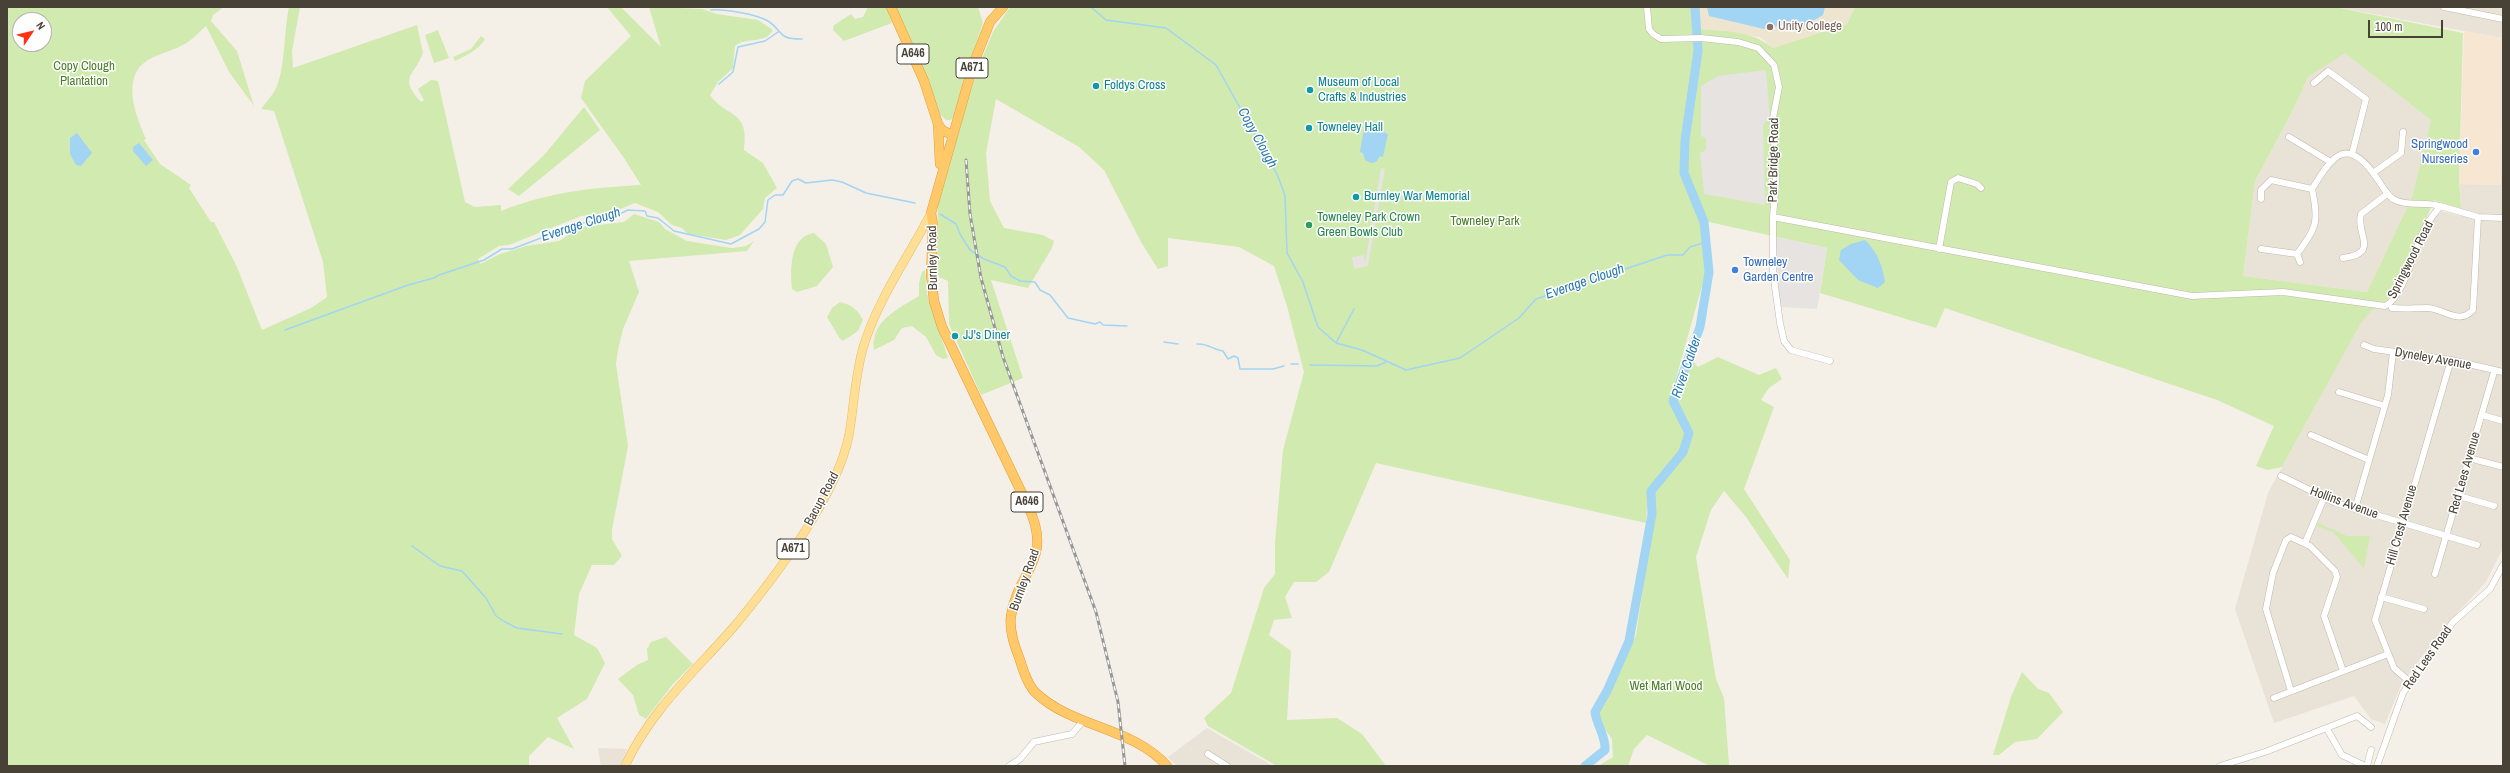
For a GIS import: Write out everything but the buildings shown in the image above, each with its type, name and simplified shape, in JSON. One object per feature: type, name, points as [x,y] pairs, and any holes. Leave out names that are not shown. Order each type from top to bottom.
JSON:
[{"type":"highway","name":"A646","points":[[891,7],[924,81],[938,124]]},
{"type":"highway","name":"A671","points":[[952,135],[973,65],[990,22],[999,9]]},
{"type":"highway","points":[[938,124],[942,130],[952,135]]},
{"type":"highway","points":[[938,124],[941,174]]},
{"type":"highway","name":"Burnley Road","points":[[952,135],[931,213],[933,225],[930,275],[937,313],[969,386],[1029,508],[1038,532],[1038,543],[1034,562],[1013,607],[1011,618],[1022,669],[1034,692],[1054,707],[1149,749],[1167,766]]},
{"type":"main road","name":"Bacup Road","points":[[625,766],[633,748],[676,689],[738,622],[776,572],[798,542],[828,491],[840,467],[849,436],[862,350],[871,323],[931,213]]},
{"type":"street","name":"Park Bridge Road","points":[[1647,7],[1649,29],[1653,34],[1662,39],[1701,38],[1738,42],[1758,48],[1774,65],[1779,87],[1774,118],[1776,182],[1773,217],[1774,286],[1784,341],[1791,350],[1830,362]]},
{"type":"street","points":[[2444,7],[2503,19]]},
{"type":"street","points":[[2481,7],[2481,15]]},
{"type":"street","points":[[2314,83],[2328,71],[2366,99],[2352,154]]},
{"type":"street","points":[[2373,173],[2401,153],[2403,132]]},
{"type":"street","points":[[2289,137],[2329,161]]},
{"type":"street","points":[[2296,254],[2310,236],[2318,213],[2312,189],[2329,161],[2342,154],[2352,154],[2363,160],[2387,194],[2399,202],[2433,203],[2440,206]]},
{"type":"street","points":[[1773,217],[1940,249],[1951,182],[1958,178],[1981,188]]},
{"type":"street","points":[[2261,199],[2261,190],[2271,180],[2312,189]]},
{"type":"street","points":[[2343,258],[2354,257],[2362,251],[2365,242],[2360,219],[2361,214],[2387,194]]},
{"type":"street","name":"Springwood Road","points":[[1940,249],[2192,296],[2284,292],[2385,306],[2391,301],[2403,282],[2426,227],[2440,206],[2478,218],[2503,218]]},
{"type":"street","points":[[2392,308],[2410,310],[2427,308],[2461,317],[2473,310],[2478,218]]},
{"type":"street","points":[[2260,249],[2296,254]]},
{"type":"street","points":[[2296,254],[2300,262]]},
{"type":"street","name":"Dyneley Avenue","points":[[2364,345],[2393,352],[2451,360],[2494,372],[2503,372]]},
{"type":"street","points":[[2355,509],[2385,406],[2393,352]]},
{"type":"street","name":"Hill Crest Avenue","points":[[2410,682],[2394,668],[2375,620],[2402,523],[2451,360]]},
{"type":"street","name":"Red Lees Avenue","points":[[2435,574],[2494,372]]},
{"type":"street","points":[[2339,392],[2385,406]]},
{"type":"street","points":[[2482,415],[2503,421]]},
{"type":"street","points":[[2311,435],[2369,460]]},
{"type":"street","points":[[2469,458],[2503,467]]},
{"type":"street","name":"Hollins Avenue","points":[[2281,476],[2324,498],[2355,509],[2477,545]]},
{"type":"street","points":[[2459,496],[2494,506]]},
{"type":"street","points":[[2305,543],[2324,498]]},
{"type":"street","points":[[2291,691],[2266,609],[2273,573],[2286,540],[2294,538],[2305,543],[2330,566],[2337,577],[2324,616],[2343,671]]},
{"type":"street","name":"Red Lees Road","points":[[2377,766],[2403,693],[2453,622],[2490,589],[2503,565]]},
{"type":"street","points":[[2381,597],[2424,610]]},
{"type":"street","points":[[2274,698],[2388,654]]},
{"type":"street","points":[[2220,766],[2327,729],[2357,716],[2371,727]]},
{"type":"street","points":[[1009,766],[1020,759],[1034,742],[1072,734],[1084,720]]},
{"type":"street","points":[[2327,729],[2342,755],[2366,766],[2371,750]]},
{"type":"street","points":[[1208,754],[1227,766]]},
{"type":"shaded area","name":"Unity College","points":[[1700,7],[1855,7],[1847,24],[1773,48],[1760,37],[1699,29]]},
{"type":"shaded area","points":[[2336,7],[2503,7],[2503,38],[2464,31]]},
{"type":"shaded area","points":[[2464,31],[2503,38],[2501,185],[2460,184]]},
{"type":"shaded area","points":[[2345,52],[2431,120],[2412,197],[2367,292],[2243,276],[2255,181],[2293,110],[2308,77]]},
{"type":"shaded area","points":[[1766,70],[1770,117],[1763,125],[1765,205],[1704,194],[1700,153],[1706,150],[1706,138],[1701,136],[1701,86],[1718,76]]},
{"type":"shaded area","points":[[2503,77],[2503,548],[2486,582],[2448,623],[2402,683],[2385,724],[2371,719],[2354,696],[2274,723],[2235,609],[2268,493],[2365,314],[2441,211],[2461,216],[2460,184],[2501,185]]},
{"type":"shaded area","points":[[1381,168],[1385,169],[1368,266],[1354,269],[1352,257],[1364,255],[1365,263]]},
{"type":"shaded area","points":[[1776,237],[1827,248],[1817,309],[1779,307]]},
{"type":"shaded area","points":[[1207,728],[1273,766],[1177,766],[1168,757]]},
{"type":"shaded area","points":[[598,748],[627,749],[621,766],[601,766]]},
{"type":"green space","name":"Copy Clough Plantation","points":[[7,7],[224,7],[213,15],[211,21],[237,51],[254,106],[229,72],[206,26],[188,42],[148,60],[139,67],[134,76],[132,86],[133,97],[138,119],[146,139],[144,140],[160,164],[191,185],[189,188],[211,222],[214,222],[237,267],[262,330],[311,308],[327,297],[323,262],[274,111],[261,109],[273,93],[279,81],[283,61],[289,7],[300,7],[292,51],[293,68],[417,25],[423,53],[410,77],[410,87],[421,102],[424,100],[418,89],[431,80],[438,81],[465,202],[475,207],[501,205],[501,211],[553,195],[586,190],[641,185],[624,158],[581,98],[585,81],[631,36],[607,7],[621,7],[661,47],[649,7],[702,9],[717,14],[758,20],[773,30],[770,35],[761,39],[745,41],[735,46],[733,68],[718,82],[710,95],[716,102],[740,121],[745,137],[744,150],[763,163],[777,188],[765,198],[763,209],[740,235],[726,240],[688,234],[682,228],[672,225],[658,212],[635,203],[613,212],[581,216],[509,245],[499,246],[478,259],[480,264],[500,254],[526,246],[559,241],[581,227],[624,222],[634,214],[659,222],[665,229],[687,241],[732,248],[746,246],[754,241],[747,251],[629,261],[639,292],[623,329],[616,364],[628,446],[612,530],[612,539],[622,556],[614,565],[592,565],[579,594],[574,635],[597,648],[605,663],[587,699],[557,718],[574,749],[548,737],[529,756],[529,766],[7,766]]},
{"type":"green space","points":[[868,7],[886,7],[892,23],[844,41],[833,30],[834,25],[851,14],[855,19],[863,17]]},
{"type":"green space","points":[[896,7],[978,7],[983,23],[963,81],[955,115],[951,120],[946,120],[939,113],[923,66]]},
{"type":"green space","name":"Towneley Park","points":[[1010,7],[1700,7],[1700,29],[1747,35],[1764,42],[1773,48],[1847,24],[1855,7],[2335,7],[2463,33],[2459,179],[2461,209],[2434,200],[2409,261],[2385,303],[2371,311],[2360,324],[2282,467],[2267,470],[2256,466],[2274,426],[2217,400],[1945,308],[1936,328],[1820,293],[1827,248],[1700,220],[1705,275],[1670,400],[1687,432],[1682,450],[1648,492],[1646,523],[1376,463],[1329,572],[1316,582],[1294,582],[1285,597],[1292,618],[1274,620],[1269,635],[1291,651],[1287,720],[1337,718],[1362,734],[1386,766],[1277,766],[1208,726],[1204,718],[1231,693],[1264,588],[1275,574],[1275,543],[1283,450],[1304,372],[1287,306],[1274,266],[1239,247],[1168,238],[1168,266],[1158,269],[1141,242],[1104,170],[1079,147],[996,99],[986,153],[990,201],[1004,228],[1043,235],[1054,241],[1052,248],[1028,288],[991,280],[1023,378],[981,395],[949,324],[948,281],[936,276],[938,205],[955,141],[978,68],[993,32]],"holes":[[[2345,53],[2431,120],[2412,197],[2367,292],[2243,276],[2255,181],[2293,110],[2308,77]]]},
{"type":"green space","points":[[438,30],[449,58],[434,63],[425,35]]},
{"type":"green space","points":[[481,36],[485,39],[479,47],[455,61],[453,57],[471,49]]},
{"type":"green space","points":[[584,107],[600,130],[519,196],[508,189],[544,155]]},
{"type":"green space","points":[[814,233],[826,244],[833,267],[817,286],[797,292],[792,289],[791,272],[793,255],[800,240],[806,235]]},
{"type":"green space","points":[[925,270],[927,294],[948,358],[943,359],[936,355],[926,337],[912,326],[902,328],[894,340],[874,350],[876,331],[881,324],[894,311],[919,296],[919,283],[922,272]]},
{"type":"green space","points":[[840,302],[854,308],[863,320],[858,331],[843,341],[840,339],[827,317],[832,308]]},
{"type":"green space","name":"Wet Marl Wood","points":[[1689,357],[1698,367],[1718,357],[1759,375],[1776,368],[1782,379],[1769,388],[1761,400],[1774,407],[1744,489],[1790,560],[1788,579],[1746,517],[1724,491],[1711,510],[1696,557],[1716,679],[1724,698],[1729,765],[1710,766],[1647,735],[1634,749],[1628,766],[1598,766],[1613,757],[1612,739],[1598,720],[1598,707],[1636,635],[1653,520],[1653,492],[1686,453],[1692,432],[1676,400]]},
{"type":"green space","points":[[2318,523],[2347,536],[2370,536],[2364,568],[2333,532],[2317,526]]},
{"type":"green space","points":[[666,637],[693,664],[673,684],[646,719],[639,715],[633,695],[618,679],[637,665],[648,660],[647,649],[651,642]]},
{"type":"green space","points":[[2022,672],[2038,689],[2049,693],[2063,712],[2037,739],[2015,742],[1999,755],[1993,755],[2011,697]]},
{"type":"water","points":[[1707,7],[1825,7],[1823,15],[1802,27],[1783,25],[1764,29],[1709,16]]},
{"type":"water","points":[[1374,122],[1381,124],[1385,133],[1388,134],[1383,157],[1380,156],[1376,162],[1371,163],[1365,160],[1363,153],[1360,152],[1364,129],[1367,130]]},
{"type":"water","points":[[77,133],[92,153],[81,166],[76,165],[70,154],[70,138]]},
{"type":"water","points":[[139,143],[153,160],[146,166],[133,151],[133,147]]},
{"type":"water","points":[[1865,240],[1879,260],[1882,270],[1885,282],[1878,288],[1858,280],[1839,260],[1841,250],[1851,244]]},
{"type":"waterway","name":"Copy Clough","points":[[1056,7],[1072,7]]},
{"type":"waterway","name":"Copy Clough","points":[[1091,7],[1106,20],[1166,28],[1216,65],[1277,174],[1285,195],[1287,253],[1303,282],[1318,327],[1336,343]]},
{"type":"waterway","name":"River Calder","points":[[1585,766],[1605,750],[1603,736],[1595,712],[1607,691],[1629,641],[1652,514],[1651,491],[1683,452],[1689,433],[1673,401],[1700,327],[1709,272],[1704,222],[1684,173],[1685,140],[1698,51],[1695,7]]},
{"type":"waterway","points":[[711,10],[732,11],[763,18],[784,36],[788,38],[802,39]]},
{"type":"waterway","points":[[719,84],[733,72],[738,47],[765,41],[778,32]]},
{"type":"waterway","name":"Everage Clough","points":[[285,330],[408,285],[434,278],[484,260],[502,249],[512,249],[578,224],[611,218],[628,210],[645,211],[647,216],[658,218],[674,231],[731,244],[759,229],[765,222],[768,200],[775,195],[783,195],[792,181],[798,179],[806,183],[832,180],[842,182],[866,193],[915,203]]},
{"type":"waterway","points":[[940,214],[956,224],[960,234],[970,250],[984,259],[1005,267],[1011,276],[1020,281],[1035,282],[1040,290],[1050,295],[1068,318],[1095,324],[1100,322],[1103,325],[1127,326]]},
{"type":"waterway","name":"Everage Clough","points":[[1354,309],[1336,343],[1362,350],[1406,370],[1460,358],[1519,318],[1536,299],[1667,255],[1683,255],[1690,247],[1706,242]]},
{"type":"waterway","name":"Everage Clough","points":[[1164,342],[1178,344]]},
{"type":"waterway","points":[[1197,344],[1223,351],[1228,359],[1234,356],[1238,358],[1240,369],[1273,369],[1284,366]]},
{"type":"waterway","points":[[1310,365],[1377,366],[1386,362]]},
{"type":"waterway","points":[[1291,364],[1298,364]]},
{"type":"waterway","points":[[412,546],[440,566],[462,571],[486,598],[496,616],[505,622],[517,628],[562,634]]},
{"type":"railway","points":[[966,160],[970,214],[981,278],[1003,357],[1096,612],[1118,702],[1125,766]]},
{"type":"place","name":"Unity College","points":[[1770,27]]},
{"type":"place","name":"Foldys Cross","points":[[1096,86]]},
{"type":"place","name":"Museum of Local Crafts & Industries","points":[[1310,90]]},
{"type":"place","name":"Towneley Hall","points":[[1309,128]]},
{"type":"place","name":"Springwood Nurseries","points":[[2476,152]]},
{"type":"place","name":"Burnley War Memorial","points":[[1356,197]]},
{"type":"place","name":"Towneley Park Crown Green Bowls Club","points":[[1309,225]]},
{"type":"place","name":"Towneley Garden Centre","points":[[1735,270]]},
{"type":"place","name":"JJ's Diner","points":[[955,336]]}]
